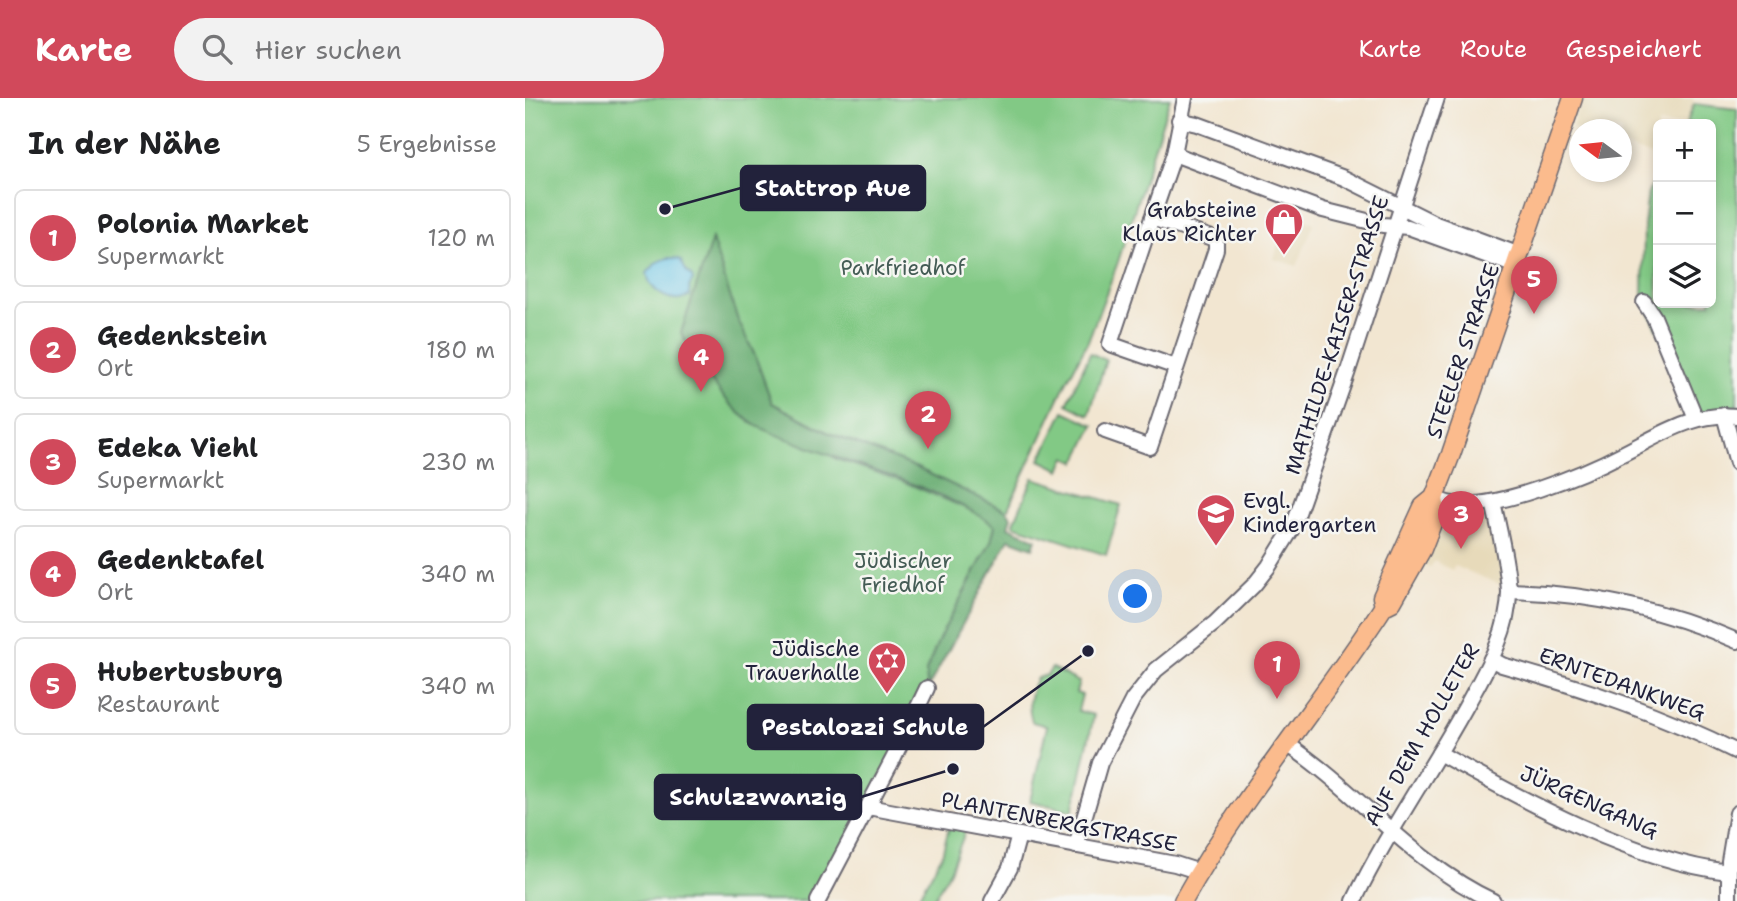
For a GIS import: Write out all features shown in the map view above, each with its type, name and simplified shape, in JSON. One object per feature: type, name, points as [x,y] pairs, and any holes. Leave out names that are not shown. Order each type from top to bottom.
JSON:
[{"type":"main road","name":"STEELER STRASSE","points":[[1183,901],[1239,810],[1384,606],[1392,602],[1413,568],[1431,528],[1436,513],[1434,498],[1573,98]]},
{"type":"street","points":[[1176,367],[1110,344],[1174,154],[1185,98]]},
{"type":"street","name":"MATHILDE-KAISER-STRASSE","points":[[1076,845],[1100,763],[1118,723],[1133,699],[1163,664],[1215,623],[1254,585],[1293,527],[1315,471],[1437,98]]},
{"type":"street","points":[[1179,120],[1197,124],[1344,178],[1436,224],[1518,260]]},
{"type":"street","points":[[1174,154],[1323,210],[1373,223],[1408,227],[1518,260]]},
{"type":"street","points":[[1105,431],[1150,446],[1216,249],[1216,242],[1212,238],[1152,218]]},
{"type":"street","points":[[1644,302],[1654,317],[1696,419]]},
{"type":"street","points":[[1434,498],[1454,504],[1493,502],[1595,468],[1673,427],[1696,419],[1731,415],[1737,463]]},
{"type":"street","name":"AUF DEM HOLLETER","points":[[1353,901],[1491,659],[1503,626],[1509,591],[1493,502]]},
{"type":"street","points":[[1509,591],[1558,593],[1616,602],[1672,617],[1737,641]]},
{"type":"street","name":"ERNTEDANKWEG","points":[[1491,659],[1502,665],[1584,688],[1639,708],[1737,752]]},
{"type":"street","points":[[818,901],[927,688]]},
{"type":"street","points":[[1287,744],[1453,880],[1493,901]]},
{"type":"street","name":"JÜRGENGANG","points":[[1439,753],[1527,800],[1599,833],[1669,859],[1729,872]]},
{"type":"street","name":"PLANTENBERGSTRASSE","points":[[868,807],[1175,864],[1199,872]]},
{"type":"street","points":[[1729,901],[1730,848],[1737,813]]},
{"type":"street","points":[[992,901],[1010,868],[1019,835]]},
{"type":"shaded area","points":[[1581,98],[1693,98],[1694,104],[1688,119],[1653,119],[1653,156],[1632,149],[1632,119],[1575,119]]},
{"type":"shaded area","points":[[1287,214],[1314,223],[1297,266],[1274,259]]},
{"type":"shaded area","points":[[1492,503],[1506,587],[1455,566],[1452,570],[1434,561],[1430,568],[1423,564],[1454,506]]},
{"type":"green space","points":[[525,98],[1170,98],[1118,262],[1088,341],[1007,511],[917,468],[829,433],[772,403],[755,356],[737,318],[712,240],[681,333],[836,459],[902,481],[977,513],[995,526],[991,542],[940,637],[926,671],[927,688],[817,901],[525,901]]},
{"type":"green space","points":[[1694,104],[1737,109],[1737,410],[1697,413],[1643,299],[1644,226],[1648,193],[1653,184],[1653,308],[1716,308],[1716,119],[1688,119]]},
{"type":"green space","points":[[712,239],[737,318],[755,356],[772,403],[829,433],[917,468],[1007,511],[1011,517],[1008,527],[1036,539],[1033,548],[1009,539],[928,688],[926,671],[940,637],[991,542],[995,526],[925,489],[766,431],[754,425],[728,402],[681,333]]},
{"type":"green space","points":[[1090,353],[1106,360],[1089,415],[1067,404]]},
{"type":"green space","points":[[1064,411],[1094,425],[1076,462],[1066,457],[1060,470],[1040,460]]},
{"type":"green space","points":[[1033,478],[1121,505],[1106,555],[1013,525]]},
{"type":"green space","points":[[1052,668],[1079,682],[1076,693],[1082,695],[1078,711],[1094,715],[1073,811],[1030,801],[1047,726],[1032,722],[1030,699],[1037,678],[1047,675]]},
{"type":"green space","points":[[950,824],[967,827],[950,871],[932,901],[916,901],[942,855]]},
{"type":"water","points":[[668,258],[679,259],[691,275],[693,280],[689,287],[690,296],[669,298],[652,286],[647,273],[657,262]]},
{"type":"place","name":"Stattrop Aue","points":[[665,209]]},
{"type":"place","name":"Grabsteine Klaus Richter","points":[[1284,256]]},
{"type":"place","name":"Hubertusburg","points":[[1534,314]]},
{"type":"place","name":"Gedenktafel","points":[[701,392]]},
{"type":"place","name":"Gedenkstein","points":[[928,449]]},
{"type":"place","name":"Evgl. Kindergarten","points":[[1216,547]]},
{"type":"place","name":"Edeka Viehl","points":[[1461,549]]},
{"type":"place","name":"Pestalozzi Schule","points":[[1088,651]]},
{"type":"place","name":"Jüdische Trauerhalle","points":[[887,695]]},
{"type":"place","name":"Polonia Market","points":[[1277,699]]},
{"type":"place","name":"Schulzzwanzig","points":[[953,769]]},
{"type":"park label","name":"Parkfriedhof","points":[[903,268]]},
{"type":"park label","name":"Jüdischer Friedhof","points":[[903,573]]}]
